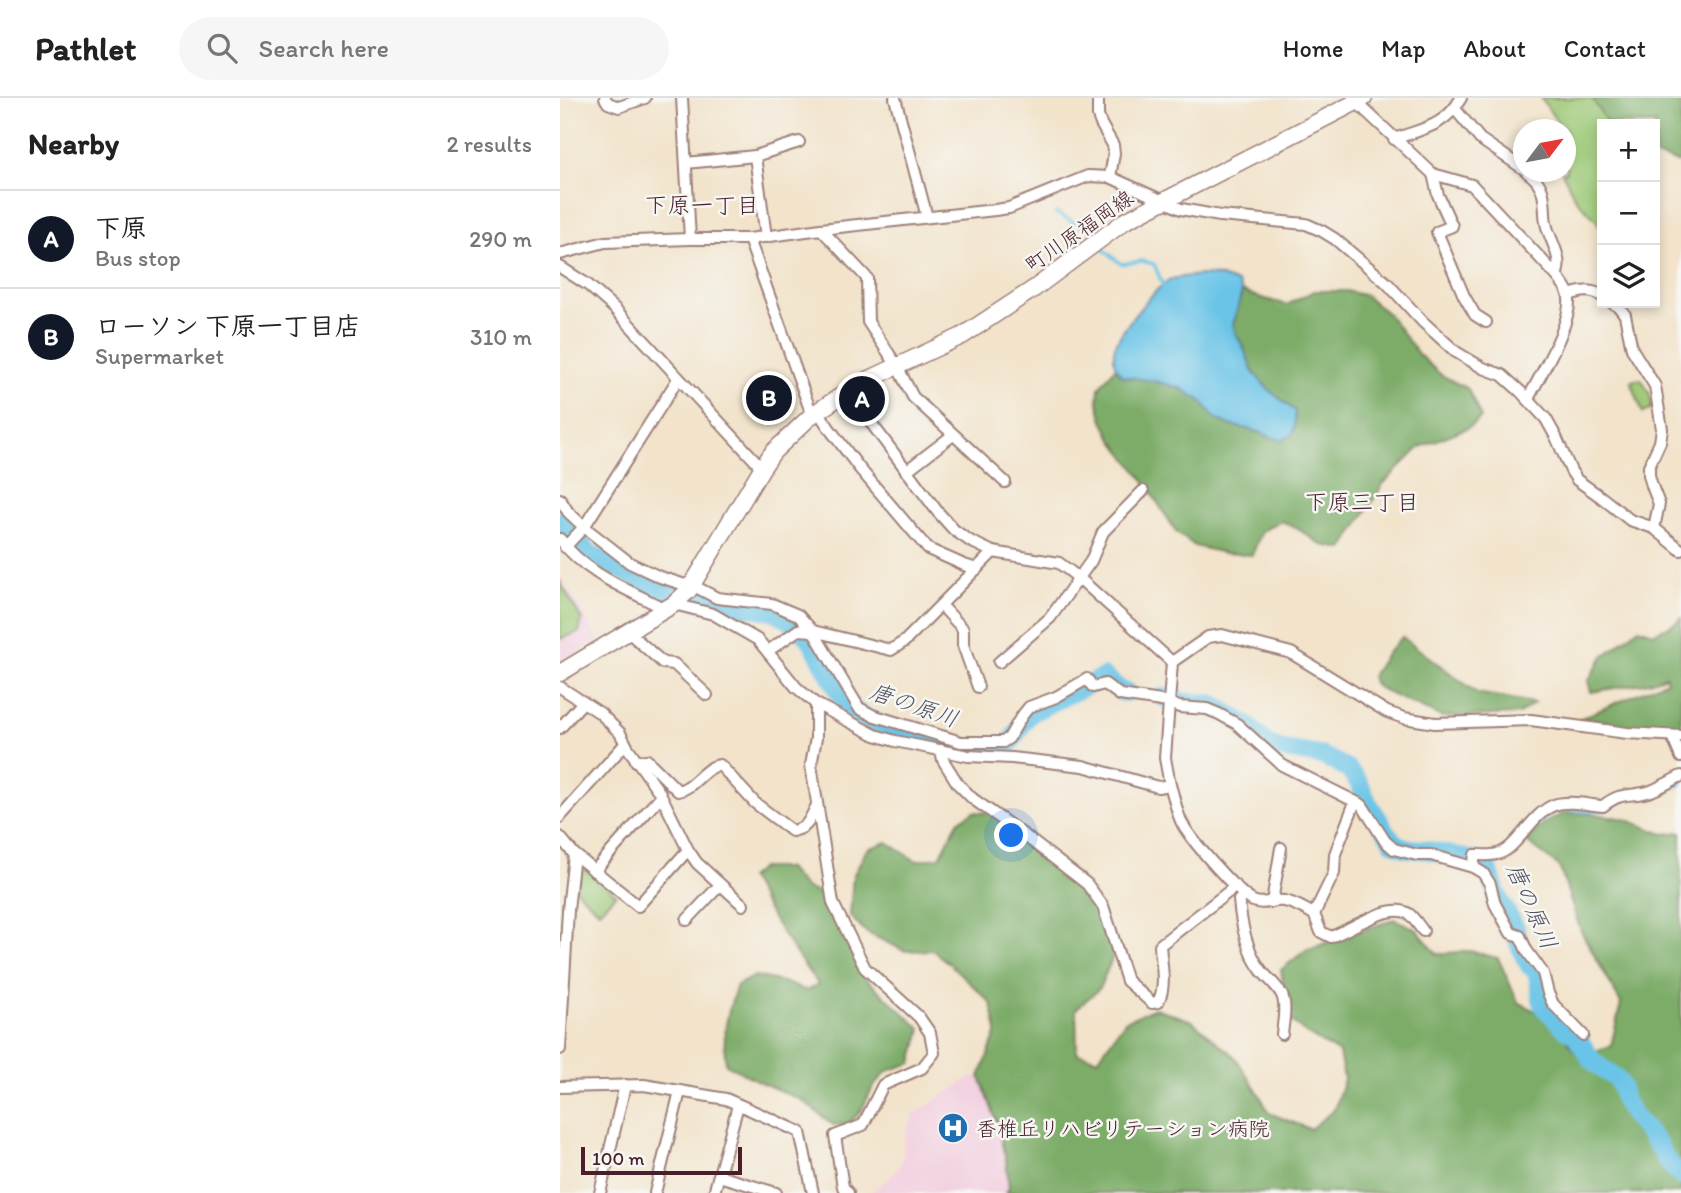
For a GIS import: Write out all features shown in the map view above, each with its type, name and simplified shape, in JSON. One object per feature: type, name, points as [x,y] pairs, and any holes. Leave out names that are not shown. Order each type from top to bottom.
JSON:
[{"type":"main road","name":"町川原福岡線","points":[[670,607],[691,588],[773,452],[815,413],[861,383],[962,336],[1046,280],[1125,221],[1294,135],[1357,99]]},
{"type":"main road","points":[[560,673],[670,607]]},
{"type":"street","points":[[605,98],[608,103],[619,107],[645,98]]},
{"type":"street","points":[[682,98],[690,239]]},
{"type":"street","points":[[895,98],[927,217]]},
{"type":"street","points":[[1098,98],[1098,116],[1113,145],[1110,177]]},
{"type":"street","points":[[1394,139],[1440,123],[1455,109],[1461,98]]},
{"type":"street","points":[[1357,99],[1394,139],[1433,174],[1472,185],[1556,275],[1569,295],[1568,316],[1563,330],[1528,399]]},
{"type":"street","points":[[1455,109],[1480,139],[1513,162]]},
{"type":"street","points":[[686,163],[755,156],[799,142]]},
{"type":"street","points":[[755,156],[766,237]]},
{"type":"street","points":[[1433,174],[1438,195],[1452,226],[1437,232],[1464,296],[1475,315],[1486,322]]},
{"type":"street","points":[[560,254],[605,243],[749,239],[1002,209],[1088,176],[1110,177],[1181,209],[1220,216],[1306,224],[1335,239],[1387,283],[1423,322],[1457,352],[1483,368],[1502,375],[1528,399],[1546,419],[1577,480],[1630,520],[1654,528],[1681,550]]},
{"type":"street","points":[[1537,182],[1545,200],[1547,228],[1557,255],[1556,275]]},
{"type":"street","points":[[821,229],[867,278],[869,322],[913,397],[1005,482]]},
{"type":"street","points":[[749,239],[815,413],[928,549],[977,569]]},
{"type":"street","points":[[560,267],[589,285],[614,308],[762,468]]},
{"type":"street","points":[[1569,295],[1587,291],[1597,293]]},
{"type":"street","points":[[1620,308],[1625,315],[1632,349],[1655,386],[1651,392],[1661,429],[1660,442],[1649,466],[1649,475],[1659,504],[1654,528]]},
{"type":"street","points":[[678,379],[584,527],[563,543],[577,559],[603,576],[670,607],[713,614],[758,640],[796,687],[816,704],[875,735],[968,756],[1083,766],[1158,787],[1170,785]]},
{"type":"street","points":[[848,393],[954,530],[993,552],[1059,563],[1172,662]]},
{"type":"street","points":[[906,471],[953,435]]},
{"type":"street","points":[[999,662],[1050,618],[1091,561],[1103,532],[1143,491]]},
{"type":"street","points":[[560,499],[568,512],[584,527],[630,564],[717,598],[772,604],[798,614],[813,631],[859,708],[872,715],[951,739],[1003,742],[1009,738],[1029,707],[1090,683],[1105,684],[1120,695],[1169,697],[1179,707],[1207,709],[1219,714],[1237,724],[1282,765],[1362,805],[1385,841],[1394,849],[1417,855],[1432,855],[1473,867],[1483,873],[1490,884],[1495,904],[1511,933],[1520,936],[1543,973],[1553,1004],[1583,1035]]},
{"type":"street","points":[[768,651],[798,630],[813,631],[891,650],[905,640],[993,552]]},
{"type":"street","points":[[941,605],[963,629],[963,645],[978,687]]},
{"type":"street","points":[[630,631],[663,663],[674,664],[707,695]]},
{"type":"street","points":[[1172,662],[1208,637],[1222,635],[1291,653],[1387,712],[1404,718],[1435,723],[1531,720],[1628,733],[1676,736],[1681,757]]},
{"type":"street","points":[[1172,662],[1165,758],[1181,822],[1188,834],[1245,896],[1262,904],[1284,901],[1314,914],[1321,932],[1331,937],[1384,912],[1400,911],[1408,914],[1423,931]]},
{"type":"street","points":[[560,687],[600,713],[620,733],[661,796],[697,863],[743,905]]},
{"type":"street","points":[[560,728],[583,702]]},
{"type":"street","points":[[816,704],[816,738],[811,765],[833,903],[865,968],[919,1017],[930,1033],[934,1053],[922,1068],[883,1085],[863,1125],[835,1136],[843,1187],[848,1193]]},
{"type":"street","points":[[951,739],[943,760],[958,784],[973,799],[1087,884],[1103,906],[1127,981],[1152,1003],[1158,1002],[1161,996],[1163,974],[1160,945],[1236,886]]},
{"type":"street","points":[[560,817],[625,744]]},
{"type":"street","points":[[636,761],[647,760],[678,791],[684,790],[713,766],[720,765],[755,803],[792,831],[802,829],[808,824],[817,805]]},
{"type":"street","points":[[1473,867],[1475,855],[1497,855],[1507,849],[1548,808],[1565,803],[1603,806],[1623,794],[1650,791],[1681,776]]},
{"type":"street","points":[[594,871],[661,796]]},
{"type":"street","points":[[1314,914],[1334,873],[1335,854],[1355,802]]},
{"type":"street","points":[[560,837],[568,852],[638,906],[688,850]]},
{"type":"street","points":[[1272,902],[1281,848]]},
{"type":"street","points":[[561,1049],[568,915],[568,852]]},
{"type":"street","points":[[687,920],[720,885]]},
{"type":"street","points":[[1245,896],[1239,901],[1241,922],[1247,944],[1261,970],[1283,997],[1282,1034]]},
{"type":"street","points":[[600,1193],[625,1085]]},
{"type":"street","points":[[561,1089],[644,1085],[726,1099],[800,1132],[813,1193]]},
{"type":"street","points":[[655,1193],[680,1091]]},
{"type":"street","points":[[714,1193],[738,1105]]},
{"type":"street","points":[[719,1176],[776,1193]]},
{"type":"shaded area","points":[[560,576],[599,640],[560,662]]},
{"type":"shaded area","name":"香椎丘リハビリテーション病院","points":[[972,1077],[980,1077],[996,1120],[1006,1160],[1009,1188],[1006,1193],[870,1193],[890,1178],[900,1165],[905,1135],[914,1114]]},
{"type":"green space","points":[[1541,98],[1592,98],[1605,119],[1597,119],[1597,221],[1575,198],[1567,182],[1576,182],[1576,119],[1555,119]]},
{"type":"green space","points":[[1592,98],[1681,98],[1681,163],[1660,157],[1660,119],[1605,119]]},
{"type":"green space","points":[[1242,291],[1287,305],[1314,291],[1347,291],[1366,296],[1388,314],[1419,355],[1441,375],[1468,389],[1481,418],[1469,427],[1420,447],[1383,484],[1343,549],[1322,545],[1281,521],[1262,531],[1252,555],[1224,553],[1195,546],[1176,532],[1103,421],[1098,403],[1099,388],[1115,368],[1122,376],[1163,383],[1191,394],[1218,420],[1270,437],[1295,411],[1269,390],[1253,372],[1236,335],[1233,325]]},
{"type":"green space","points":[[1641,379],[1650,394],[1652,408],[1643,413],[1631,381]]},
{"type":"green space","points":[[560,582],[582,620],[579,632],[560,639]]},
{"type":"green space","points":[[1681,618],[1681,729],[1634,728],[1601,720],[1579,719],[1667,681],[1666,676],[1649,682],[1591,692],[1588,681],[1602,658],[1639,628],[1654,633]]},
{"type":"green space","points":[[1402,637],[1477,693],[1534,703],[1519,714],[1442,717],[1393,695],[1376,686],[1371,677]]},
{"type":"green space","points":[[973,812],[1000,813],[1079,877],[1115,952],[1099,989],[1076,1009],[1077,1053],[1098,1059],[1125,1021],[1155,1008],[1192,1021],[1235,1057],[1269,1113],[1310,1129],[1334,1110],[1344,1079],[1339,1053],[1304,1032],[1289,1019],[1281,970],[1306,950],[1394,919],[1416,929],[1437,954],[1470,951],[1498,958],[1518,1002],[1550,1019],[1579,1056],[1611,1046],[1621,1003],[1581,931],[1559,866],[1525,841],[1543,824],[1564,813],[1625,819],[1663,834],[1681,832],[1681,1193],[1006,1193],[1009,1188],[1006,1160],[996,1120],[980,1077],[997,1031],[991,1003],[932,950],[905,951],[867,933],[850,916],[853,876],[867,849],[887,842],[916,861],[940,857],[958,822]]},
{"type":"green space","points":[[579,864],[616,894],[599,911],[577,891]]},
{"type":"green space","points":[[761,868],[787,868],[805,888],[822,894],[866,979],[921,1029],[912,1063],[887,1071],[873,1087],[861,1111],[849,1124],[833,1125],[802,1100],[726,1064],[726,1024],[737,985],[755,976],[807,991],[818,984],[749,878]]},
{"type":"water","points":[[1201,275],[1218,276],[1238,283],[1242,291],[1233,325],[1236,335],[1253,372],[1269,390],[1295,411],[1292,435],[1281,440],[1230,425],[1216,419],[1201,401],[1180,388],[1122,376],[1116,368],[1116,344],[1129,323],[1157,290],[1173,279]]},
{"type":"waterway","points":[[1056,213],[1092,231],[1096,237]]},
{"type":"waterway","points":[[1100,244],[1121,264],[1142,261],[1154,264],[1163,285]]},
{"type":"waterway","name":"唐の原川","points":[[560,521],[589,553],[659,590],[775,611],[795,624],[811,640],[842,698],[853,710],[868,720],[927,739],[966,748],[1005,749],[1031,713],[1104,677],[1123,692],[1127,692]]},
{"type":"waterway","name":"唐の原川","points":[[1163,697],[1179,702],[1213,704],[1248,726],[1267,744],[1323,756],[1348,769],[1393,842],[1405,848],[1486,863],[1499,899],[1516,929],[1523,954],[1536,971],[1543,1006],[1575,1034],[1592,1060],[1616,1078],[1624,1101],[1635,1118],[1681,1176]]},
{"type":"waterway","points":[[1651,796],[1681,784]]},
{"type":"waterway","points":[[1536,825],[1560,809],[1592,811],[1607,809],[1622,801]]},
{"type":"waterway","points":[[1486,863],[1497,859]]},
{"type":"place","name":"ローソン 下原一丁目店","points":[[769,398]]},
{"type":"place","name":"下原","points":[[862,399]]},
{"type":"place","name":"香椎丘リハビリテーション病院","points":[[953,1128]]},
{"type":"district","name":"下原一丁目","points":[[702,205]]},
{"type":"district","name":"下原三丁目","points":[[1362,502]]}]
